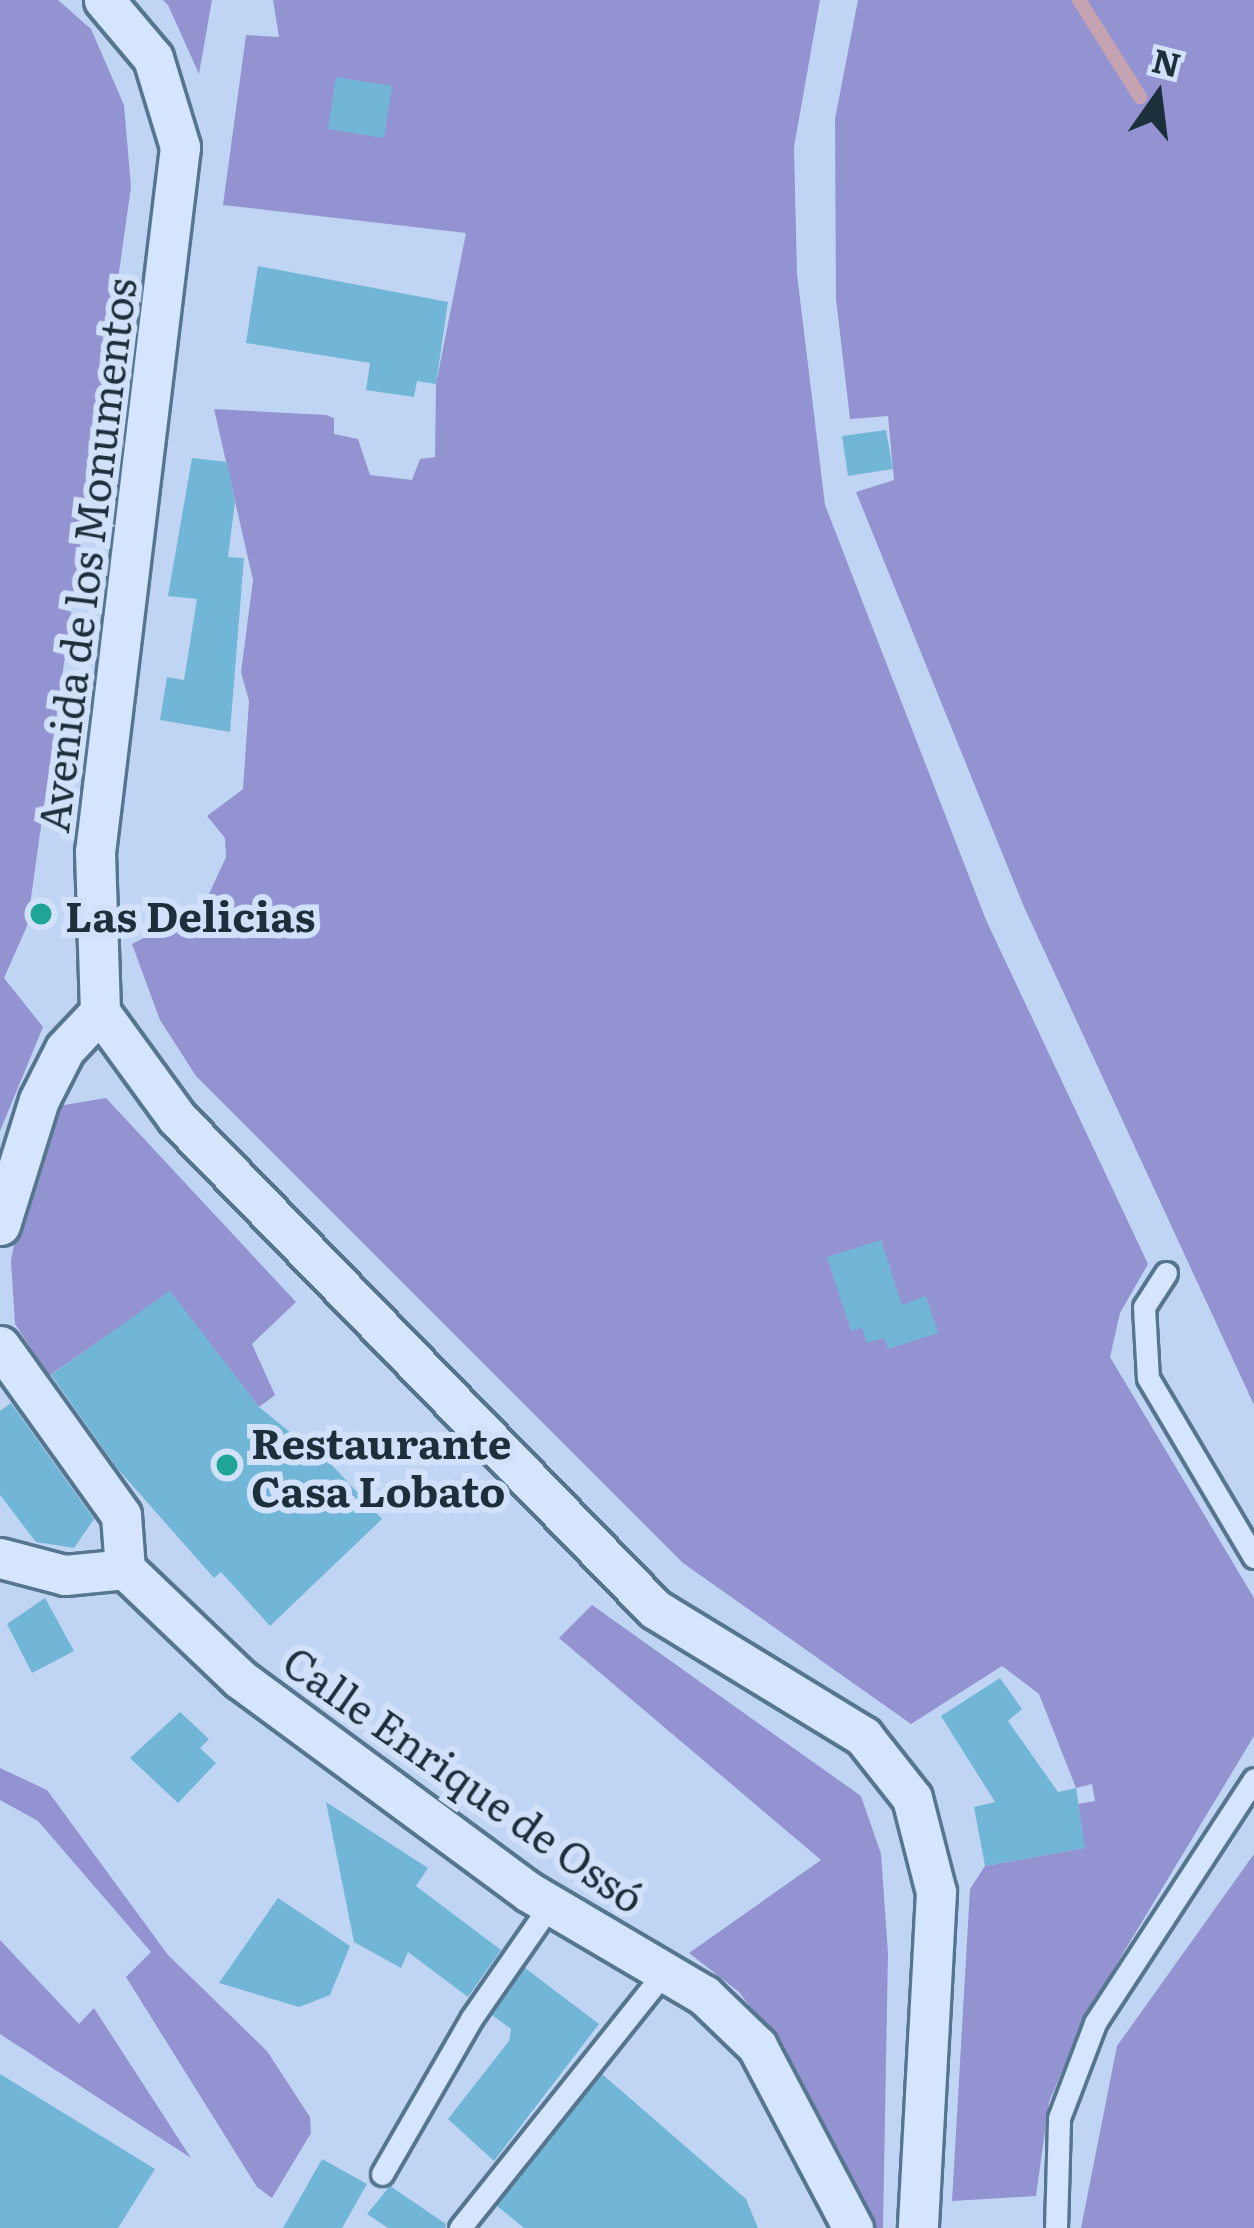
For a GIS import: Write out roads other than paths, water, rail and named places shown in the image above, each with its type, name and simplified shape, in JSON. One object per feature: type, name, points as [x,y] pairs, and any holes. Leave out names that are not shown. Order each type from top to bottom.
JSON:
[{"type":"street","name":"Avenida de los Monumentos","points":[[100,1012],[94,852],[180,147],[152,58],[104,0]]},
{"type":"street","points":[[0,1225],[39,1100],[65,1049],[100,1012],[177,1118],[655,1609],[862,1736],[912,1798],[935,1892],[918,2228]]},
{"type":"street","points":[[0,1346],[121,1515],[125,1569],[65,1575],[0,1558]]},
{"type":"street","name":"Calle Enrique de Ossó","points":[[125,1569],[240,1679],[550,1904],[704,1995],[757,2046],[854,2228]]},
{"type":"lane","points":[[1166,1273],[1144,1306],[1148,1378],[1254,1557]]},
{"type":"lane","points":[[1056,2228],[1059,2118],[1095,2023],[1254,1779]]},
{"type":"lane","points":[[382,2174],[471,2019],[550,1904]]},
{"type":"lane","points":[[460,2228],[664,1972]]},
{"type":"waterway","points":[[1079,0],[1140,97]]},
{"type":"place","name":"Las Delicias","points":[[41,914]]},
{"type":"place","name":"Restaurante Casa Lobato","points":[[227,1465]]}]
